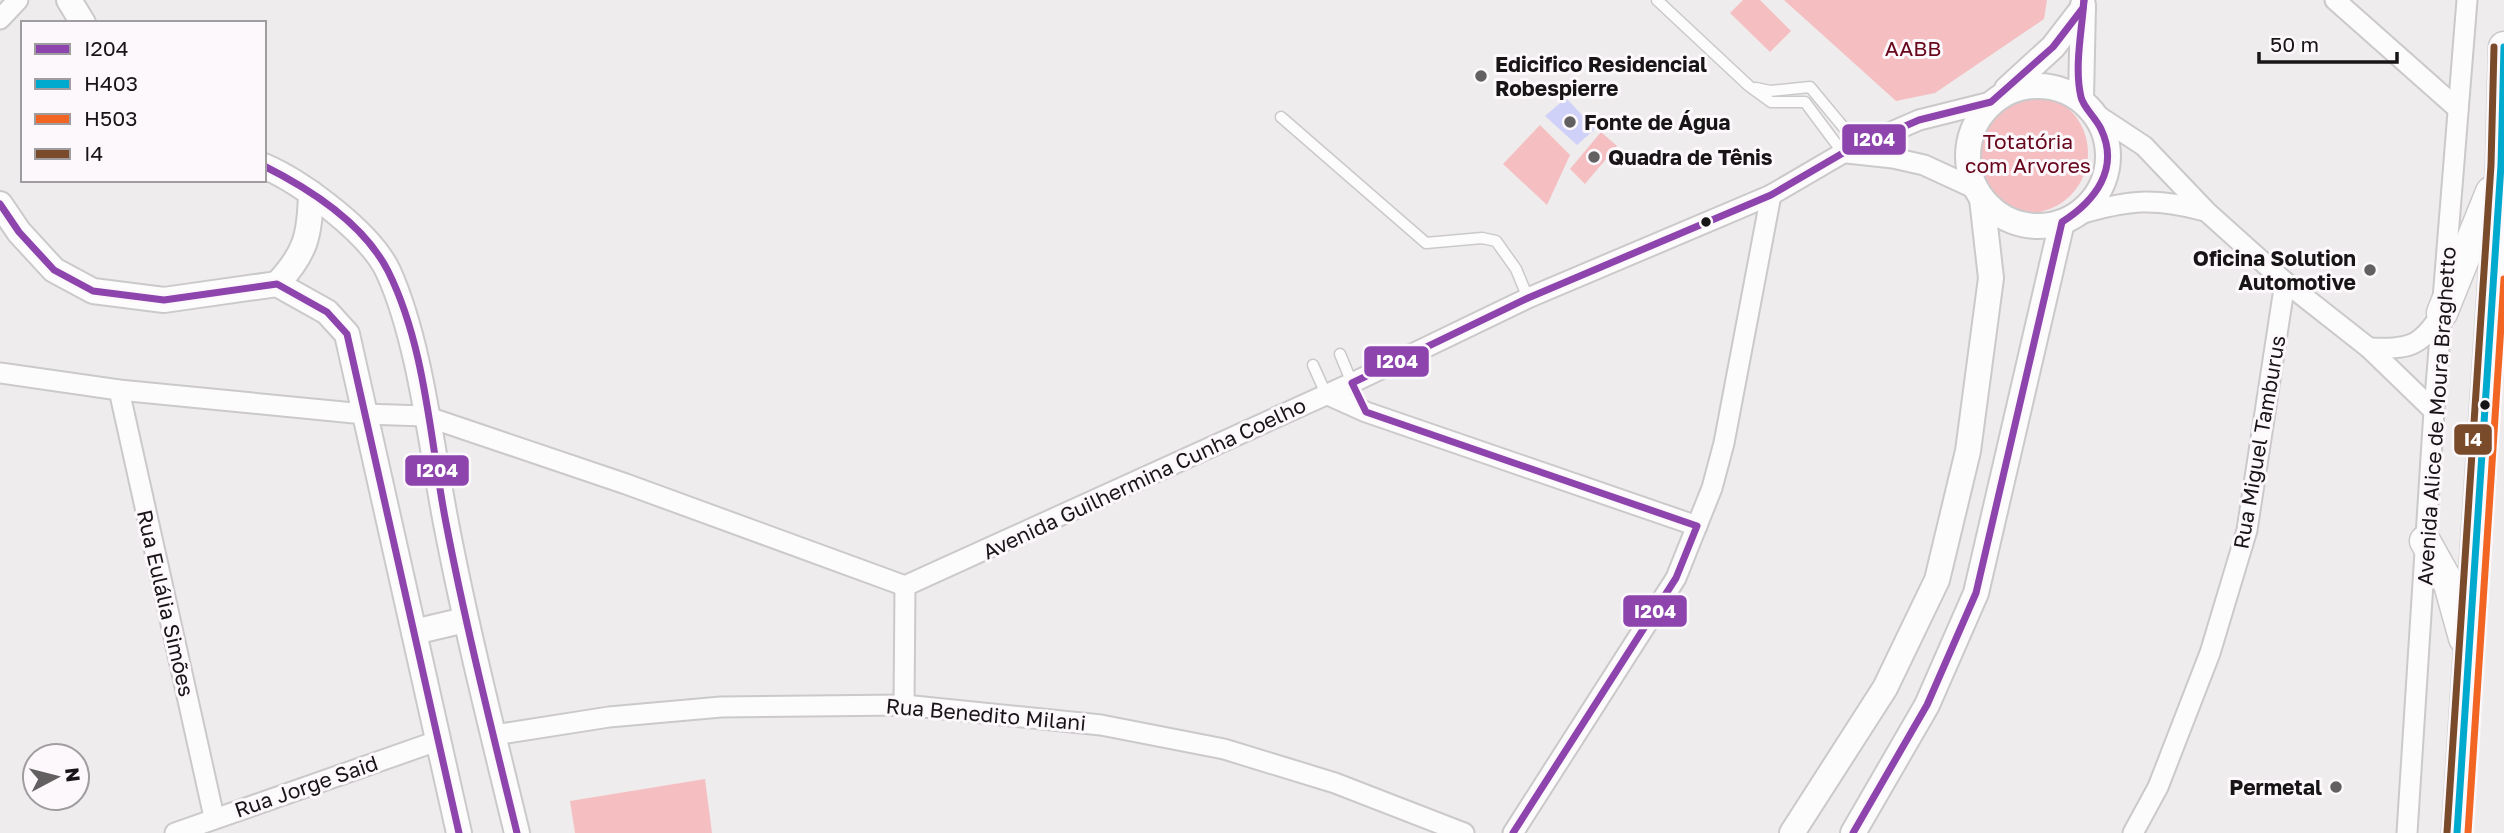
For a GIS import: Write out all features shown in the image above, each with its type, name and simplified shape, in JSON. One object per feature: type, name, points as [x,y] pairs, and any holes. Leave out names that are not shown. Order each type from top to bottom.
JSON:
[{"type":"main road","points":[[2457,833],[2471,660],[2501,165],[2504,47]]},
{"type":"main road","points":[[2442,313],[2501,165]]},
{"type":"main road","points":[[2425,541],[2449,584],[2471,660]]},
{"type":"street","points":[[0,19],[19,0]]},
{"type":"street","points":[[69,0],[82,21]]},
{"type":"street","points":[[2334,0],[2458,109]]},
{"type":"street","name":"Avenida Alice de Moura Braghetto","points":[[2407,833],[2434,411],[2467,0]]},
{"type":"street","points":[[1792,833],[1885,688],[1937,580],[1968,451],[1991,278],[1979,194],[1968,166],[1969,143],[1977,120],[2053,47],[2083,4]]},
{"type":"street","points":[[1853,833],[1927,705],[1976,593],[2069,219],[2093,200],[2105,181],[2109,158],[2106,136],[2089,107],[2083,4]]},
{"type":"street","points":[[1997,98],[2022,86],[2043,85],[2063,89],[2144,146],[2207,212],[2286,282],[2369,348],[2434,411]]},
{"type":"street","name":"Avenida Guilhermina Cunha Coelho","points":[[905,586],[1352,383],[1528,298],[1771,195],[1851,150],[1919,120],[1997,98]]},
{"type":"street","points":[[1851,150],[1924,165],[1979,194],[2002,216],[2027,226],[2069,219],[2118,202],[2169,201],[2207,212]]},
{"type":"street","points":[[266,167],[311,193],[352,225],[387,269],[408,328],[465,620],[517,833]]},
{"type":"street","points":[[277,284],[299,260],[308,238],[311,193]]},
{"type":"street","points":[[1513,833],[1676,578],[1712,488],[1724,443],[1771,195]]},
{"type":"street","points":[[0,204],[19,232],[54,270],[93,291],[164,300],[277,284],[327,312],[347,334],[459,833]]},
{"type":"street","name":"Rua Miguel Tamburus","points":[[2133,833],[2158,787],[2210,653],[2247,530],[2286,282]]},
{"type":"street","points":[[2369,348],[2413,344],[2427,337],[2442,313]]},
{"type":"street","points":[[0,373],[118,390],[364,414],[425,416],[626,484],[905,586],[904,705]]},
{"type":"street","points":[[1352,383],[1366,412]]},
{"type":"street","name":"Rua Eulália Simões","points":[[118,390],[214,817]]},
{"type":"street","points":[[1326,394],[1366,412],[1697,526]]},
{"type":"street","points":[[1937,580],[1976,593]]},
{"type":"street","points":[[414,632],[465,620]]},
{"type":"street","name":"Rua Benedito Milani","points":[[494,735],[609,717],[721,707],[904,705],[1101,725],[1224,749],[1335,783],[1464,833]]},
{"type":"street","name":"Rua Jorge Said","points":[[175,833],[214,817],[437,741]]},
{"type":"lane","points":[[1657,0],[1749,86],[1772,102],[1805,102],[1851,150]]},
{"type":"lane","points":[[1749,86],[1770,91],[1810,87],[1851,150]]},
{"type":"lane","points":[[1281,117],[1426,243],[1482,238],[1496,242],[1516,269],[1528,298]]},
{"type":"lane","points":[[1340,354],[1352,383]]},
{"type":"lane","points":[[1314,365],[1326,394]]},
{"type":"green space","points":[[1743,0],[1760,0],[1791,31],[1770,52],[1730,13]]},
{"type":"green space","name":"AABB","points":[[1784,0],[2047,0],[2044,19],[1935,93],[1896,101]]},
{"type":"green space","name":"Totatória com Arvores","points":[[2028,93],[2051,98],[2070,111],[2083,130],[2088,153],[2083,176],[2070,195],[2051,208],[2028,213],[2005,208],[1986,195],[1973,176],[1968,153],[1973,130],[1986,111],[2005,98]]},
{"type":"green space","points":[[1540,125],[1570,155],[1547,205],[1503,164]]},
{"type":"green space","name":"Quadra de Tênis","points":[[1601,132],[1617,146],[1585,184],[1570,169]]},
{"type":"green space","points":[[705,779],[712,833],[575,833],[570,801]]},
{"type":"water","name":"Fonte de Água","points":[[1566,98],[1595,129],[1577,145],[1545,116]]},
{"type":"transit line","name":"I204","points":[[1513,833],[1676,578],[1697,526],[1366,412],[1352,383],[1528,298],[1771,195],[1843,153],[1919,120],[1991,102],[2053,47],[2083,8],[2084,0]]},
{"type":"transit line","name":"I204","points":[[1853,833],[1927,705],[1976,593],[2062,222],[2094,194],[2106,170],[2106,144],[2099,125],[2082,101],[2079,85],[2078,61],[2084,0]]},
{"type":"transit line","name":"I4","points":[[2447,832],[2491,165],[2494,47]]},
{"type":"transit line","name":"H403","points":[[2457,833],[2501,165],[2504,47]]},
{"type":"transit line","name":"I204","points":[[266,167],[317,197],[350,223],[378,254],[401,300],[419,363],[454,562],[517,833]]},
{"type":"transit line","name":"I204","points":[[0,204],[19,232],[54,270],[93,291],[164,300],[277,284],[327,312],[347,334],[459,833]]},
{"type":"transit line","name":"H503","points":[[2468,833],[2504,279]]},
{"type":"place","name":"Edicifico Residencial Robespierre","points":[[1481,76]]},
{"type":"place","name":"Fonte de Água","points":[[1570,122]]},
{"type":"place","name":"Quadra de Tênis","points":[[1594,157]]},
{"type":"place","name":"Oficina Solution Automotive","points":[[2370,270]]},
{"type":"place","name":"Permetal","points":[[2336,787]]}]
